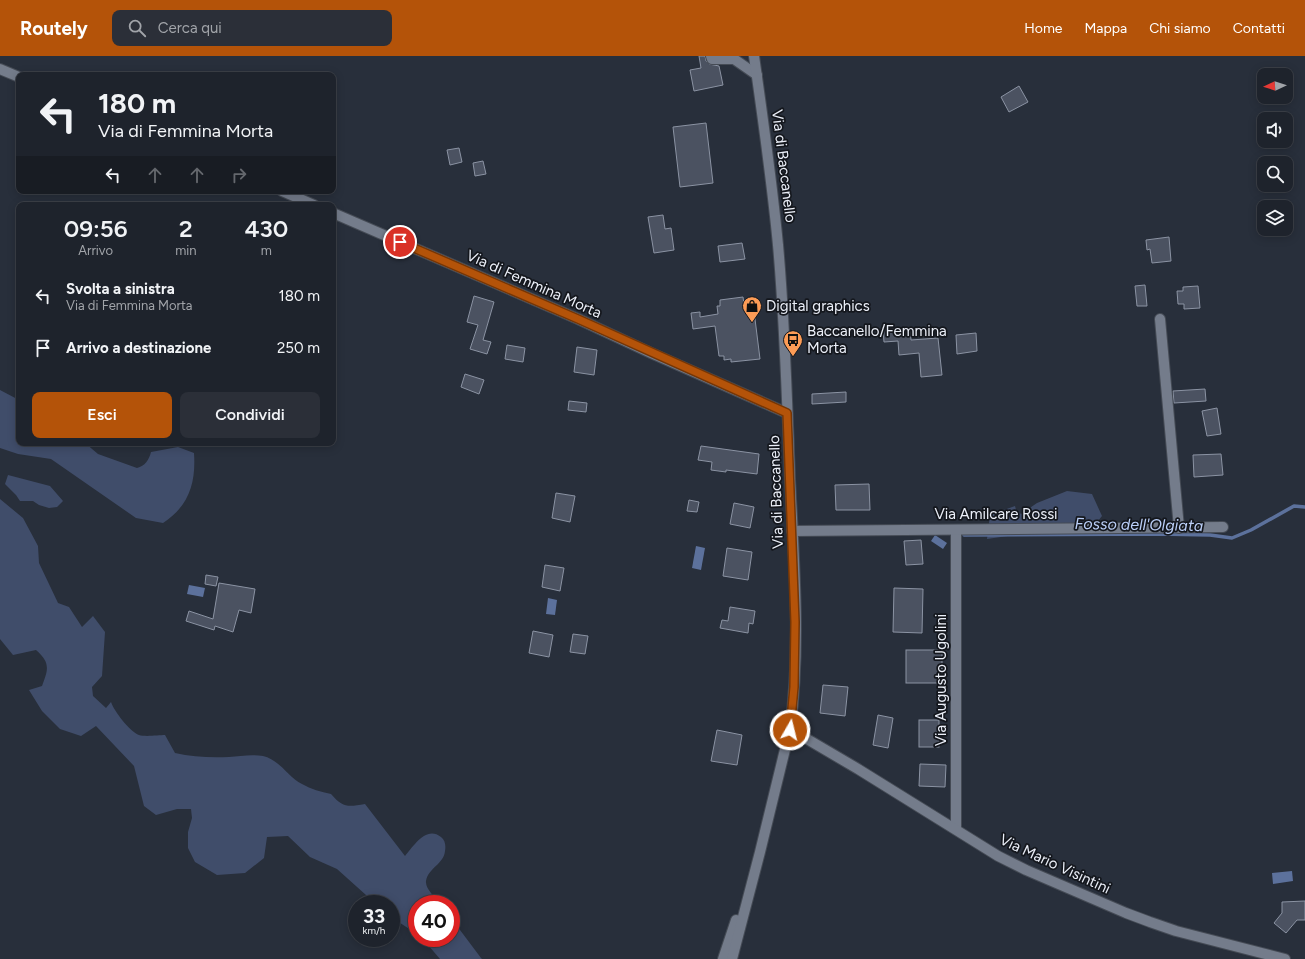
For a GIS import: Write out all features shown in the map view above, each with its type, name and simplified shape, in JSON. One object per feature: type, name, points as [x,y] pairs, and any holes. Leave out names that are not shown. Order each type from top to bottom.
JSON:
[{"type":"street","points":[[711,56],[712,59],[734,57],[757,75]]},
{"type":"street","name":"Via di Baccanello","points":[[732,959],[790,730],[795,655],[785,345],[778,245],[767,142],[754,56]]},
{"type":"street","points":[[0,69],[16,76]]},
{"type":"street","points":[[289,194],[307,202]]},
{"type":"street","name":"Via di Femmina Morta","points":[[336,214],[578,319],[787,413]]},
{"type":"street","points":[[1160,319],[1179,528]]},
{"type":"street","name":"Via Amilcare Rossi","points":[[792,531],[1223,527]]},
{"type":"street","name":"Via Augusto Ugolini","points":[[956,530],[956,829]]},
{"type":"street","name":"Via Mario Visintini","points":[[790,730],[858,769],[998,856],[1026,870],[1126,913],[1176,931],[1285,959]]},
{"type":"street","name":"Via di Baccanello","points":[[722,959],[760,852]]},
{"type":"shaded area","points":[[0,390],[16,398],[16,446],[89,446],[98,454],[137,468],[146,462],[151,452],[178,447],[194,453],[194,474],[189,493],[185,501],[172,516],[163,523],[136,518],[51,459],[18,454],[0,448]]},
{"type":"shaded area","points":[[8,475],[50,486],[63,501],[57,507],[49,508],[39,505],[33,501],[20,501],[5,484]]},
{"type":"shaded area","points":[[1067,491],[1092,494],[1102,516],[1090,531],[1071,535],[1043,531],[987,539],[990,515],[1015,506],[1016,510],[1021,514],[1037,503]]},
{"type":"shaded area","points":[[0,499],[23,518],[38,546],[39,563],[58,603],[69,607],[82,627],[93,616],[105,632],[102,676],[92,687],[93,696],[106,708],[111,702],[115,711],[123,721],[131,730],[139,735],[165,735],[175,753],[216,757],[246,755],[263,756],[274,761],[305,786],[331,794],[343,804],[354,806],[365,804],[405,856],[425,835],[435,834],[441,837],[445,845],[444,855],[427,877],[426,881],[427,887],[433,895],[408,895],[408,928],[400,923],[400,895],[366,895],[337,869],[310,857],[288,836],[267,837],[264,858],[245,873],[217,875],[195,862],[188,848],[188,832],[192,818],[191,809],[177,809],[156,815],[144,806],[134,766],[96,726],[81,736],[60,729],[42,711],[29,690],[42,686],[46,675],[46,663],[41,655],[36,650],[13,655],[0,639]]},
{"type":"shaded area","points":[[935,535],[947,543],[943,549],[931,541]]},
{"type":"shaded area","points":[[696,546],[705,548],[701,570],[692,568]]},
{"type":"shaded area","points":[[189,585],[205,588],[203,597],[187,594]]},
{"type":"shaded area","points":[[548,598],[557,600],[555,615],[546,614]]},
{"type":"shaded area","points":[[1292,871],[1293,881],[1273,884],[1272,873]]},
{"type":"shaded area","points":[[460,930],[482,959],[440,959],[430,947],[460,947]]},
{"type":"building","points":[[699,56],[705,56],[706,61],[709,64],[719,66],[723,85],[694,91],[690,70],[701,68]]},
{"type":"building","points":[[1019,86],[1028,102],[1009,112],[1001,97]]},
{"type":"building","points":[[706,123],[713,183],[680,187],[673,127]]},
{"type":"building","points":[[459,148],[462,162],[450,165],[447,150]]},
{"type":"building","points":[[483,161],[486,174],[475,176],[473,163]]},
{"type":"building","points":[[663,215],[665,229],[671,228],[674,250],[654,253],[648,217]]},
{"type":"building","points":[[1169,237],[1171,261],[1152,263],[1150,249],[1147,250],[1146,240]]},
{"type":"building","points":[[742,243],[745,259],[720,262],[718,246]]},
{"type":"building","points":[[1145,285],[1147,306],[1137,306],[1135,286]]},
{"type":"building","points":[[1198,286],[1200,308],[1184,309],[1184,304],[1178,304],[1177,291],[1183,291],[1183,287]]},
{"type":"building","points":[[474,296],[494,302],[483,340],[491,342],[487,354],[470,349],[478,325],[467,322]]},
{"type":"building","points":[[743,297],[744,304],[753,303],[760,359],[731,362],[731,359],[724,360],[724,356],[719,356],[715,326],[693,329],[691,313],[700,312],[700,317],[718,314],[717,306],[720,306],[720,300]]},
{"type":"building","points":[[910,328],[911,340],[938,338],[942,375],[921,377],[919,353],[899,355],[898,341],[884,342],[883,330]]},
{"type":"building","points":[[976,333],[977,351],[957,354],[956,335]]},
{"type":"building","points":[[507,345],[525,348],[523,362],[505,359]]},
{"type":"building","points":[[577,347],[597,350],[594,375],[574,372]]},
{"type":"building","points":[[465,374],[484,380],[479,394],[461,387]]},
{"type":"building","points":[[1205,389],[1206,401],[1174,403],[1173,391]]},
{"type":"building","points":[[846,392],[846,402],[812,404],[812,394]]},
{"type":"building","points":[[569,401],[587,403],[586,412],[568,410]]},
{"type":"building","points":[[1217,408],[1221,434],[1207,436],[1202,411]]},
{"type":"building","points":[[701,446],[759,454],[757,474],[726,470],[726,472],[711,470],[712,462],[698,460]]},
{"type":"building","points":[[1221,454],[1223,475],[1194,477],[1193,455]]},
{"type":"building","points":[[869,484],[870,510],[836,510],[835,485]]},
{"type":"building","points":[[556,493],[575,496],[570,522],[552,518]]},
{"type":"building","points":[[689,500],[699,502],[697,512],[687,511]]},
{"type":"building","points":[[734,503],[754,507],[750,528],[730,524]]},
{"type":"building","points":[[921,540],[923,564],[906,565],[904,541]]},
{"type":"building","points":[[727,548],[752,552],[748,580],[723,576]]},
{"type":"building","points":[[545,565],[564,568],[560,591],[542,587]]},
{"type":"building","points":[[206,575],[218,577],[216,586],[205,584]]},
{"type":"building","points":[[219,583],[255,589],[251,613],[239,610],[233,632],[215,626],[214,630],[186,621],[189,611],[213,619]]},
{"type":"building","points":[[894,588],[923,589],[922,633],[893,632]]},
{"type":"building","points":[[730,607],[755,611],[753,624],[749,623],[748,633],[720,628],[722,620],[728,621]]},
{"type":"building","points":[[533,631],[553,635],[549,657],[529,653]]},
{"type":"building","points":[[573,634],[588,636],[585,654],[570,652]]},
{"type":"building","points":[[906,650],[942,650],[942,683],[906,683]]},
{"type":"building","points":[[823,685],[848,687],[845,716],[820,713]]},
{"type":"building","points":[[878,715],[893,718],[888,748],[873,745]]},
{"type":"building","points":[[919,720],[939,720],[939,747],[919,747]]},
{"type":"building","points":[[717,730],[742,735],[737,765],[711,761]]},
{"type":"building","points":[[920,764],[946,765],[945,787],[919,786]]},
{"type":"building","points":[[1305,901],[1305,920],[1297,920],[1286,933],[1274,923],[1282,913],[1282,902]]},
{"type":"waterway","name":"Fosso dell'Olgiata","points":[[964,535],[1158,534],[1210,535],[1232,538],[1251,530],[1294,506],[1305,507]]},
{"type":"place","name":"Digital graphics","points":[[752,323]]},
{"type":"place","name":"Baccanello/Femmina Morta","points":[[793,357]]},
{"type":"route","points":[[400,242],[578,319],[787,413],[795,622],[794,687],[790,730]]}]
